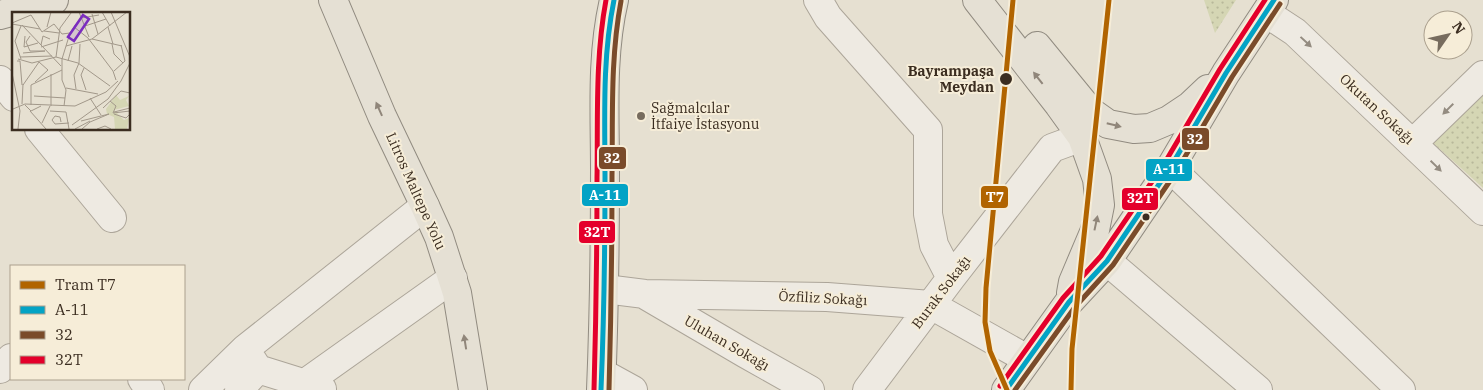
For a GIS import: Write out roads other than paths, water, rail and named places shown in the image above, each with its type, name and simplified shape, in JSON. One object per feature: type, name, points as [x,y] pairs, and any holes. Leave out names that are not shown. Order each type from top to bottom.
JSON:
[{"type":"main road","points":[[0,14],[54,0]]},
{"type":"main road","name":"Litros Maltepe Yolu","points":[[333,0],[382,116],[439,237],[457,294],[473,390]]},
{"type":"main road","points":[[601,381],[605,289],[605,64],[609,20],[614,0]]},
{"type":"main road","points":[[977,0],[1082,137],[1097,179],[1100,205],[1095,230],[1073,282],[1069,302]]},
{"type":"main road","points":[[1000,0],[1091,112],[1108,124],[1134,129],[1150,128],[1169,120],[1190,106],[1226,73]]},
{"type":"main road","points":[[1006,390],[1069,302],[1107,261],[1170,168],[1226,73],[1270,7]]},
{"type":"street","points":[[818,0],[828,17],[928,130],[928,214],[934,245],[951,278]]},
{"type":"street","name":"Okutan Sokağı","points":[[1270,7],[1482,208]]},
{"type":"street","points":[[1414,143],[1483,75]]},
{"type":"street","points":[[0,80],[12,95]]},
{"type":"street","points":[[40,130],[112,218]]},
{"type":"street","name":"Burak Sokağı","points":[[867,390],[1052,148],[1082,137]]},
{"type":"street","points":[[1170,168],[1401,390]]},
{"type":"street","points":[[202,390],[251,359],[425,206]]},
{"type":"street","points":[[1107,261],[1258,390]]},
{"type":"street","points":[[251,359],[314,387],[453,278]]},
{"type":"street","name":"Özfiliz Sokağı","points":[[605,289],[645,294],[827,297],[931,305],[1027,359]]},
{"type":"street","name":"Uluhan Sokağı","points":[[645,294],[810,390]]},
{"type":"street","points":[[0,369],[10,359]]},
{"type":"street","points":[[238,390],[251,359]]},
{"type":"street","points":[[601,381],[633,390]]},
{"type":"tram line","name":"T7","points":[[1007,390],[990,351],[985,322],[986,288],[1013,0]]},
{"type":"tram line","name":"T7","points":[[1071,390],[1072,349],[1109,0]]},
{"type":"place","name":"Bayrampaşa Meydan","points":[[1006,79]]},
{"type":"place","name":"Sağmalcılar İtfaiye İstasyonu","points":[[641,116]]}]
